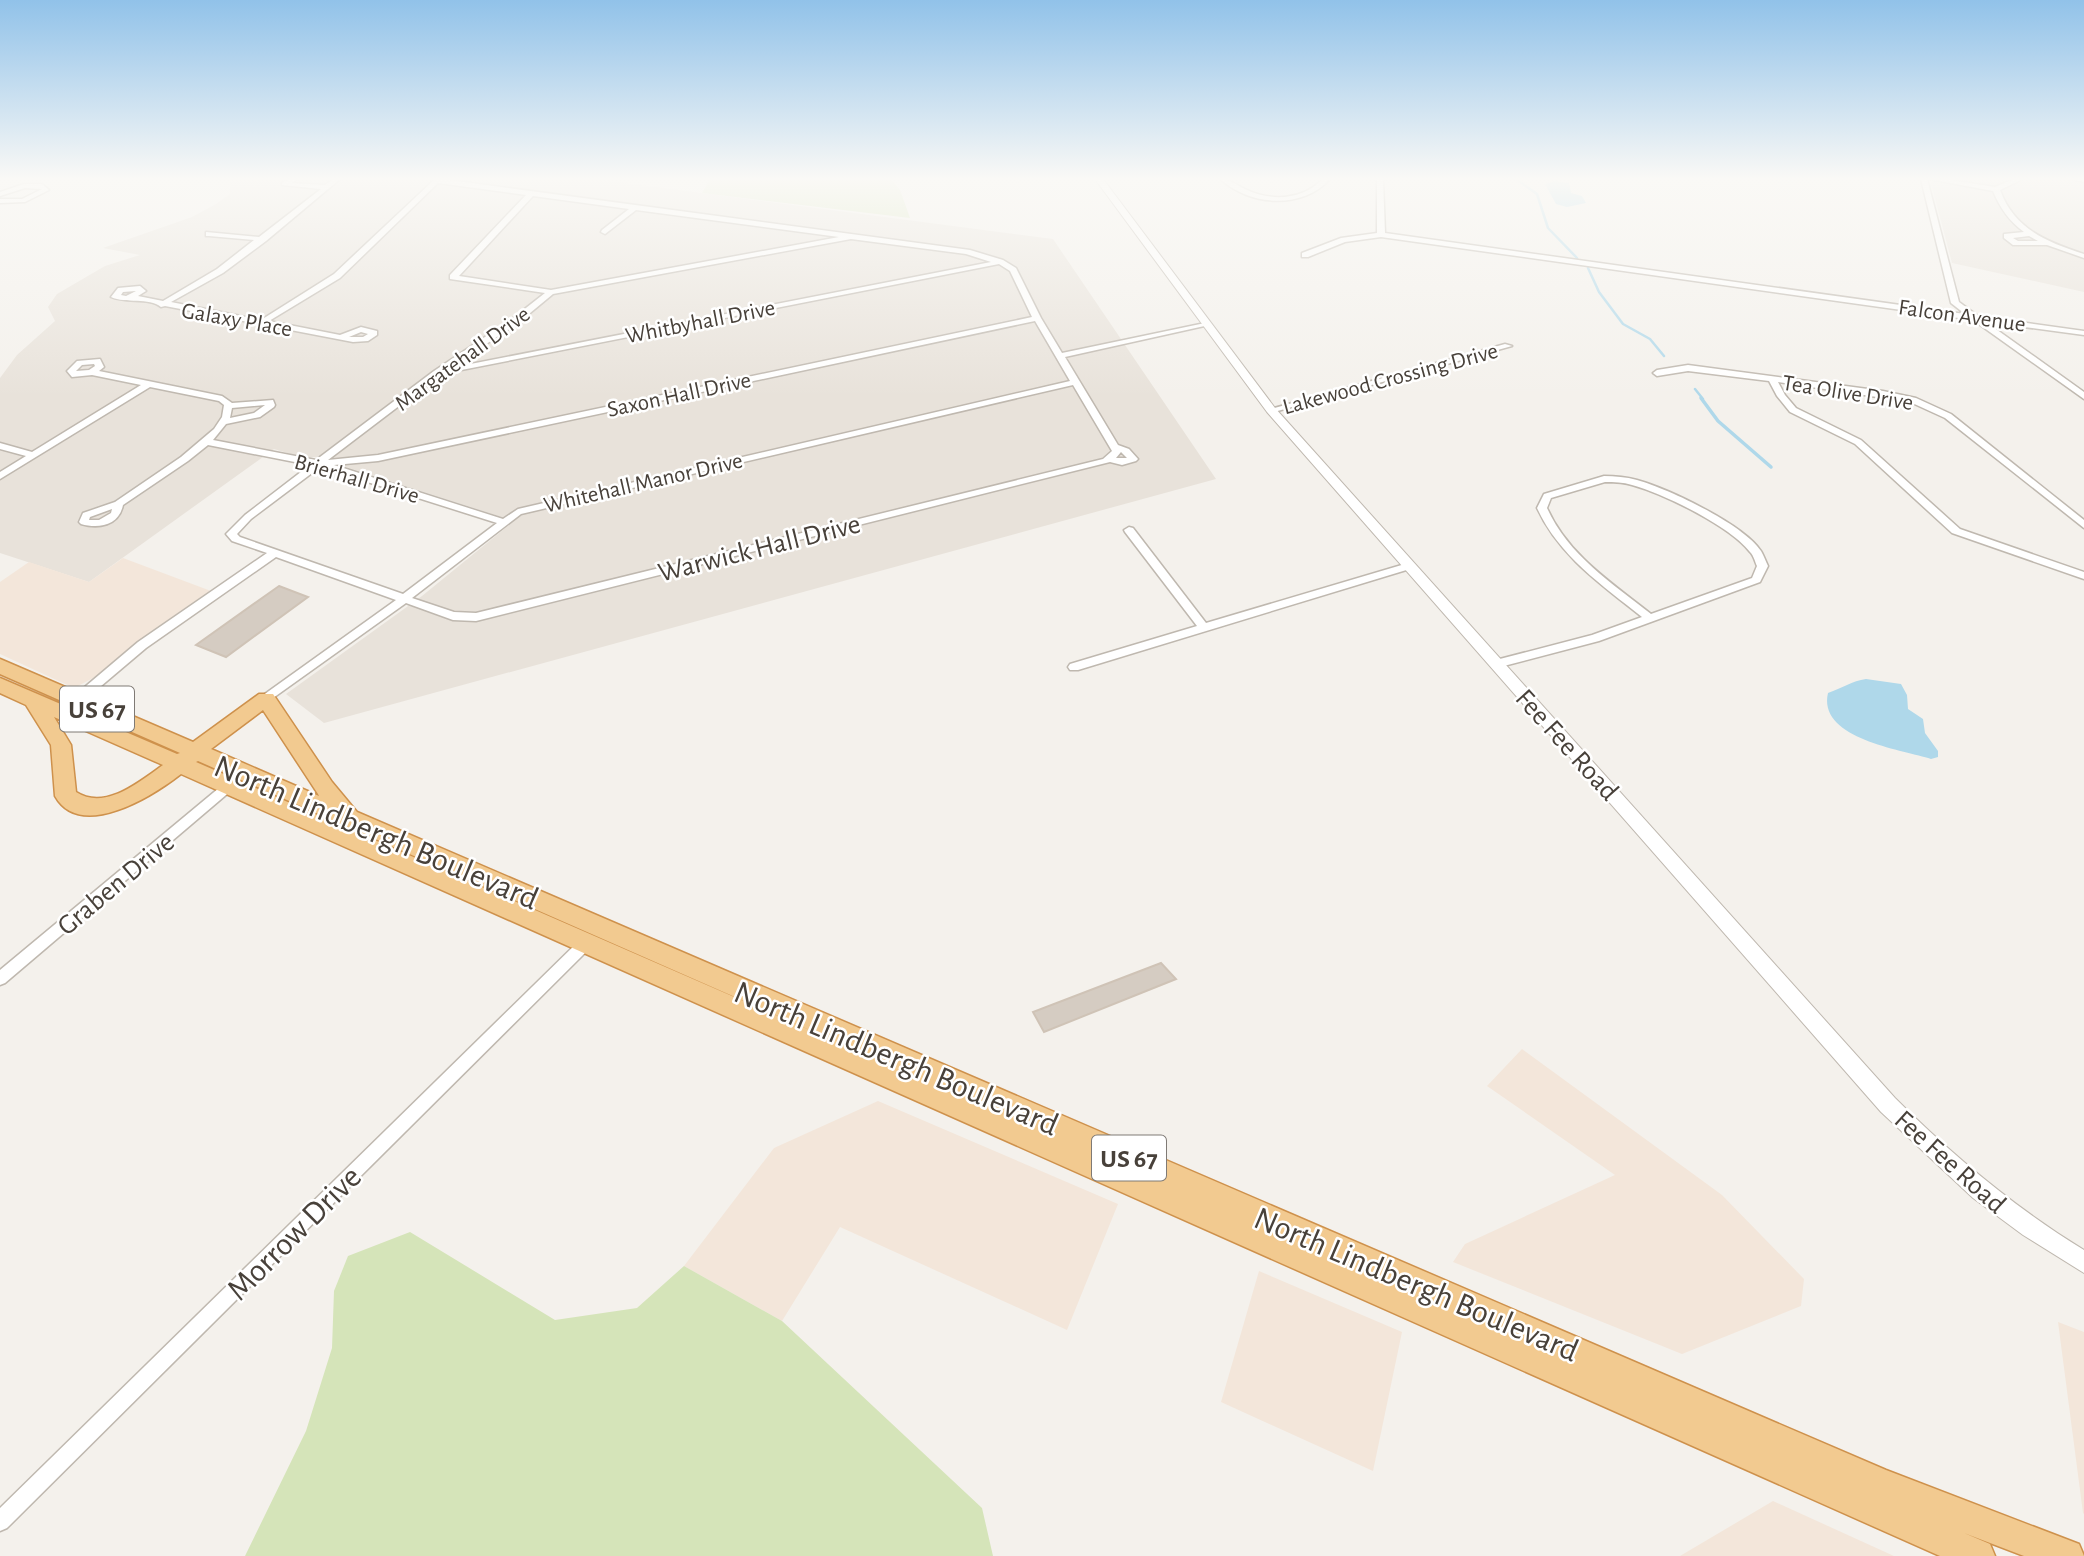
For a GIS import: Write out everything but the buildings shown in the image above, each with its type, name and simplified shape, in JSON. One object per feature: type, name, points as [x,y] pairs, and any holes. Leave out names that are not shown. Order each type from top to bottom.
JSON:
[{"type":"highway","name":"North Lindbergh Boulevard","points":[[0,666],[77,700],[186,758],[229,786],[1978,1556]]},
{"type":"highway","name":"North Lindbergh Boulevard","points":[[0,685],[352,820],[1882,1485],[2067,1556]]},
{"type":"highway","points":[[33,699],[57,734],[64,762],[66,796],[77,805],[101,806],[125,800],[266,699],[325,788],[352,820]]},
{"type":"street","points":[[160,304],[220,271],[246,252]]},
{"type":"street","points":[[261,323],[337,276],[362,252]]},
{"type":"street","points":[[476,252],[453,276],[551,292]]},
{"type":"street","name":"Margatehall Drive","points":[[231,534],[248,517],[437,373],[515,321],[551,292],[773,252]]},
{"type":"street","points":[[957,252],[1000,262],[1013,270],[1037,318],[1075,382]]},
{"type":"street","name":"Fee Fee Road","points":[[1152,252],[1271,410],[1918,1136],[2020,1222],[2084,1262]]},
{"type":"street","name":"Falcon Avenue","points":[[1305,256],[1316,252]]},
{"type":"street","name":"Falcon Avenue","points":[[1503,252],[2084,332]]},
{"type":"street","points":[[1942,252],[1955,303],[2084,396]]},
{"type":"street","points":[[948,272],[967,253]]},
{"type":"street","name":"Whitbyhall Drive","points":[[437,373],[1000,262]]},
{"type":"street","name":"Galaxy Place","points":[[132,297],[343,337]]},
{"type":"street","name":"Saxon Hall Drive","points":[[320,464],[378,458],[1037,318]]},
{"type":"street","points":[[1060,356],[1205,325]]},
{"type":"street","name":"Lakewood Crossing Drive","points":[[1271,410],[1508,346]]},
{"type":"street","points":[[469,351],[481,364]]},
{"type":"street","name":"Tea Olive Drive","points":[[1657,373],[1688,368],[1883,394],[1930,406],[1948,416],[2084,524]]},
{"type":"street","points":[[92,372],[222,399],[229,406]]},
{"type":"street","points":[[1773,380],[1781,396],[1793,410],[1858,442],[1956,531],[2084,576]]},
{"type":"street","name":"Warwick Hall Drive","points":[[231,534],[236,539],[274,554],[453,616],[475,617],[1113,455],[1075,382]]},
{"type":"street","name":"Whitehall Manor Drive","points":[[266,699],[518,512],[1075,382]]},
{"type":"street","points":[[0,475],[147,385]]},
{"type":"street","points":[[226,421],[257,415],[271,405],[270,402],[258,402],[229,406]]},
{"type":"street","points":[[118,503],[208,442],[226,421],[229,406]]},
{"type":"street","name":"Brierhall Drive","points":[[208,442],[320,464],[503,522]]},
{"type":"street","points":[[0,446],[33,456]]},
{"type":"street","points":[[1496,664],[1595,638],[1756,580],[1764,567],[1760,558],[1737,531],[1641,480],[1604,479],[1555,492],[1547,496],[1542,508],[1549,525],[1569,549],[1650,618]]},
{"type":"street","points":[[1129,530],[1204,628]]},
{"type":"street","points":[[77,700],[142,645],[274,554]]},
{"type":"street","points":[[1074,667],[1409,566]]},
{"type":"street","name":"Graben Drive","points":[[0,979],[229,786]]},
{"type":"street","name":"Morrow Drive","points":[[0,1521],[586,943]]},
{"type":"shaded area","points":[[122,252],[1062,252],[1216,479],[324,723],[286,694],[422,596],[514,521],[315,457],[301,457],[274,449],[89,582],[0,553],[0,378],[17,355],[55,321],[48,307],[57,294],[105,266],[140,255]]},
{"type":"shaded area","points":[[1949,252],[2084,252],[2084,292],[1952,263]]},
{"type":"shaded area","points":[[123,558],[211,591],[97,676],[74,688],[0,654],[0,582],[29,562],[89,582]]},
{"type":"shaded area","points":[[1522,1049],[1722,1195],[1804,1279],[1801,1306],[1682,1354],[1453,1262],[1465,1244],[1615,1175],[1487,1086]]},
{"type":"shaded area","points":[[878,1101],[1118,1204],[1067,1330],[840,1227],[782,1321],[684,1266],[774,1148]]},
{"type":"shaded area","points":[[1259,1271],[1402,1332],[1373,1471],[1221,1402]]},
{"type":"shaded area","points":[[2058,1322],[2084,1332],[2084,1514],[2083,1513]]},
{"type":"shaded area","points":[[1773,1501],[1894,1556],[1680,1556]]},
{"type":"green space","points":[[410,1232],[555,1320],[637,1308],[684,1266],[782,1321],[982,1508],[993,1556],[245,1556],[306,1431],[332,1348],[334,1291],[348,1256]]},
{"type":"water","points":[[1866,679],[1901,684],[1907,695],[1908,709],[1923,719],[1925,733],[1938,751],[1938,757],[1931,759],[1865,740],[1848,732],[1836,721],[1828,709],[1828,693]]},
{"type":"waterway","points":[[1571,252],[1577,258]]},
{"type":"waterway","points":[[1588,268],[1599,292],[1623,324],[1650,339],[1664,356]]},
{"type":"waterway","points":[[1695,389],[1703,399]]},
{"type":"waterway","points":[[1701,398],[1718,421],[1771,467]]}]
